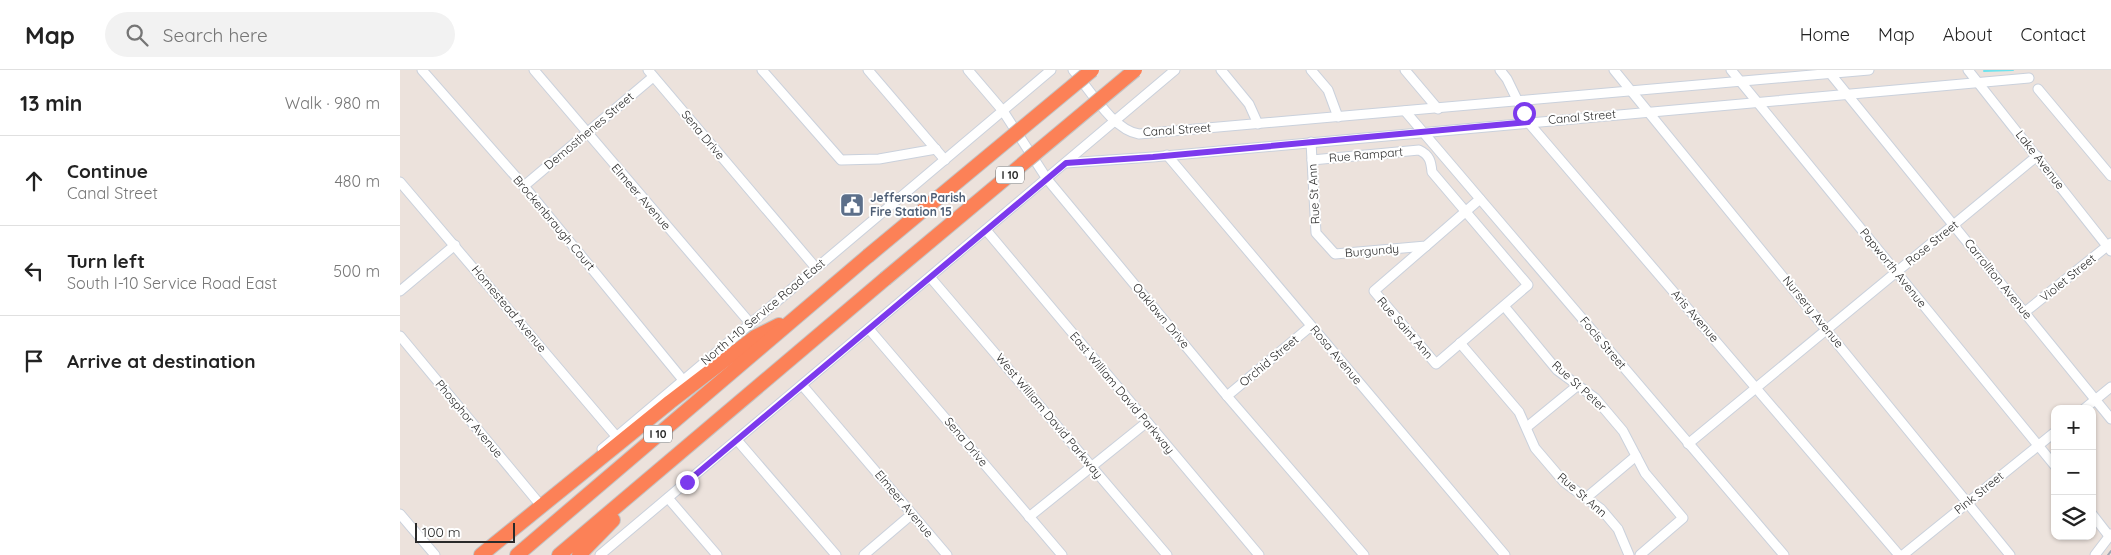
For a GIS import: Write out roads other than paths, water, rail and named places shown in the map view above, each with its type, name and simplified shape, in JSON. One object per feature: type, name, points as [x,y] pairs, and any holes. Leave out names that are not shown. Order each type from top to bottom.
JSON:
[{"type":"highway","name":"I 10","points":[[517,555],[868,256],[1092,70]]},
{"type":"highway","name":"I 10","points":[[559,555],[1135,70]]},
{"type":"highway","points":[[481,555],[727,358],[755,337],[800,314]]},
{"type":"highway","points":[[579,555],[689,445]]},
{"type":"street","name":"Brockenbraugh Court","points":[[422,70],[524,186],[684,380]]},
{"type":"street","name":"Elmeer Avenue","points":[[534,70],[750,323]]},
{"type":"street","points":[[762,70],[839,159],[880,159],[936,149]]},
{"type":"street","points":[[868,70],[945,160]]},
{"type":"street","name":"Oaklawn Drive","points":[[968,70],[1003,111],[1047,179],[1227,396],[1364,555]]},
{"type":"street","name":"North I-10 Service Road East","points":[[476,555],[1051,70]]},
{"type":"street","points":[[1073,70],[1115,121]]},
{"type":"street","points":[[600,555],[1175,70]]},
{"type":"street","points":[[1221,70],[1249,104],[1258,124]]},
{"type":"street","points":[[1311,70],[1328,90],[1338,117]]},
{"type":"street","points":[[1405,70],[1438,108]]},
{"type":"street","name":"Aris Avenue","points":[[1500,70],[1507,79],[1528,122],[1901,555]]},
{"type":"street","name":"Nursery Avenue","points":[[1614,70],[1828,329],[2010,555]]},
{"type":"street","name":"Papworth Avenue","points":[[1731,70],[2051,461]]},
{"type":"street","name":"Canal Street","points":[[1115,121],[1129,132],[1139,134],[1869,70]]},
{"type":"street","name":"Lake Avenue","points":[[1968,70],[2110,247]]},
{"type":"street","name":"Carrollton Avenue","points":[[1830,72],[2111,419]]},
{"type":"street","name":"Demosthenes Street","points":[[524,186],[587,133],[650,73]]},
{"type":"street","name":"Sena Drive","points":[[650,73],[816,268]]},
{"type":"street","name":"Canal Street","points":[[1066,163],[1954,83],[1979,83],[2029,78]]},
{"type":"street","points":[[2038,89],[2111,176]]},
{"type":"street","name":"Focis Street","points":[[1405,111],[1784,555]]},
{"type":"street","name":"Rue St Ann","points":[[1311,142],[1316,233],[1324,243]]},
{"type":"street","name":"Rue Rampart","points":[[1312,160],[1419,150],[1428,156],[1432,172],[1466,212]]},
{"type":"street","name":"Rosa Avenue","points":[[1167,155],[1505,555]]},
{"type":"street","name":"Rose Street","points":[[1688,444],[2037,156]]},
{"type":"street","name":"Homestead Avenue","points":[[400,182],[616,436]]},
{"type":"street","name":"Burgundy","points":[[1374,291],[1480,199]]},
{"type":"street","points":[[1460,343],[1528,285],[1466,212]]},
{"type":"street","name":"East William David Parkway","points":[[986,230],[1259,555]]},
{"type":"street","name":"Burgundy","points":[[1324,243],[1334,254],[1426,246]]},
{"type":"street","points":[[400,292],[455,245]]},
{"type":"street","name":"Violet Street","points":[[2025,312],[2110,247]]},
{"type":"street","name":"West William David Parkway","points":[[930,277],[1167,555]]},
{"type":"street","name":"Rue Saint Ann","points":[[1374,291],[1436,364],[1460,343]]},
{"type":"street","name":"Rue St Peter","points":[[1504,306],[1557,370],[1596,398],[1624,431],[1644,473],[1683,518],[1640,555]]},
{"type":"street","name":"Orchid Street","points":[[1227,396],[1311,326]]},
{"type":"street","name":"Sena Drive","points":[[869,329],[1062,555]]},
{"type":"street","name":"Phosphor Avenue","points":[[400,336],[538,502]]},
{"type":"street","name":"Rue St Ann","points":[[1460,343],[1514,407],[1527,427],[1535,448],[1564,482],[1601,509],[1618,529],[1629,555]]},
{"type":"street","name":"Elmeer Avenue","points":[[802,385],[947,555]]},
{"type":"street","points":[[1527,427],[1577,386]]},
{"type":"street","points":[[2089,405],[2111,387]]},
{"type":"street","points":[[1029,516],[1147,422]]},
{"type":"street","name":"Pink Street","points":[[1901,555],[2051,435]]},
{"type":"street","points":[[737,440],[836,555]]},
{"type":"street","points":[[1586,498],[1636,456]]},
{"type":"street","points":[[668,498],[717,555]]},
{"type":"street","points":[[400,514],[435,555]]},
{"type":"street","points":[[864,555],[912,514]]},
{"type":"street","points":[[2094,555],[2110,535],[2096,519]]},
{"type":"waterway","points":[[1984,71],[2013,70]]},
{"type":"railway","points":[[2108,555],[2111,551]]},
{"type":"place","name":"Jefferson Parish Fire Station 15","points":[[852,205]]}]
